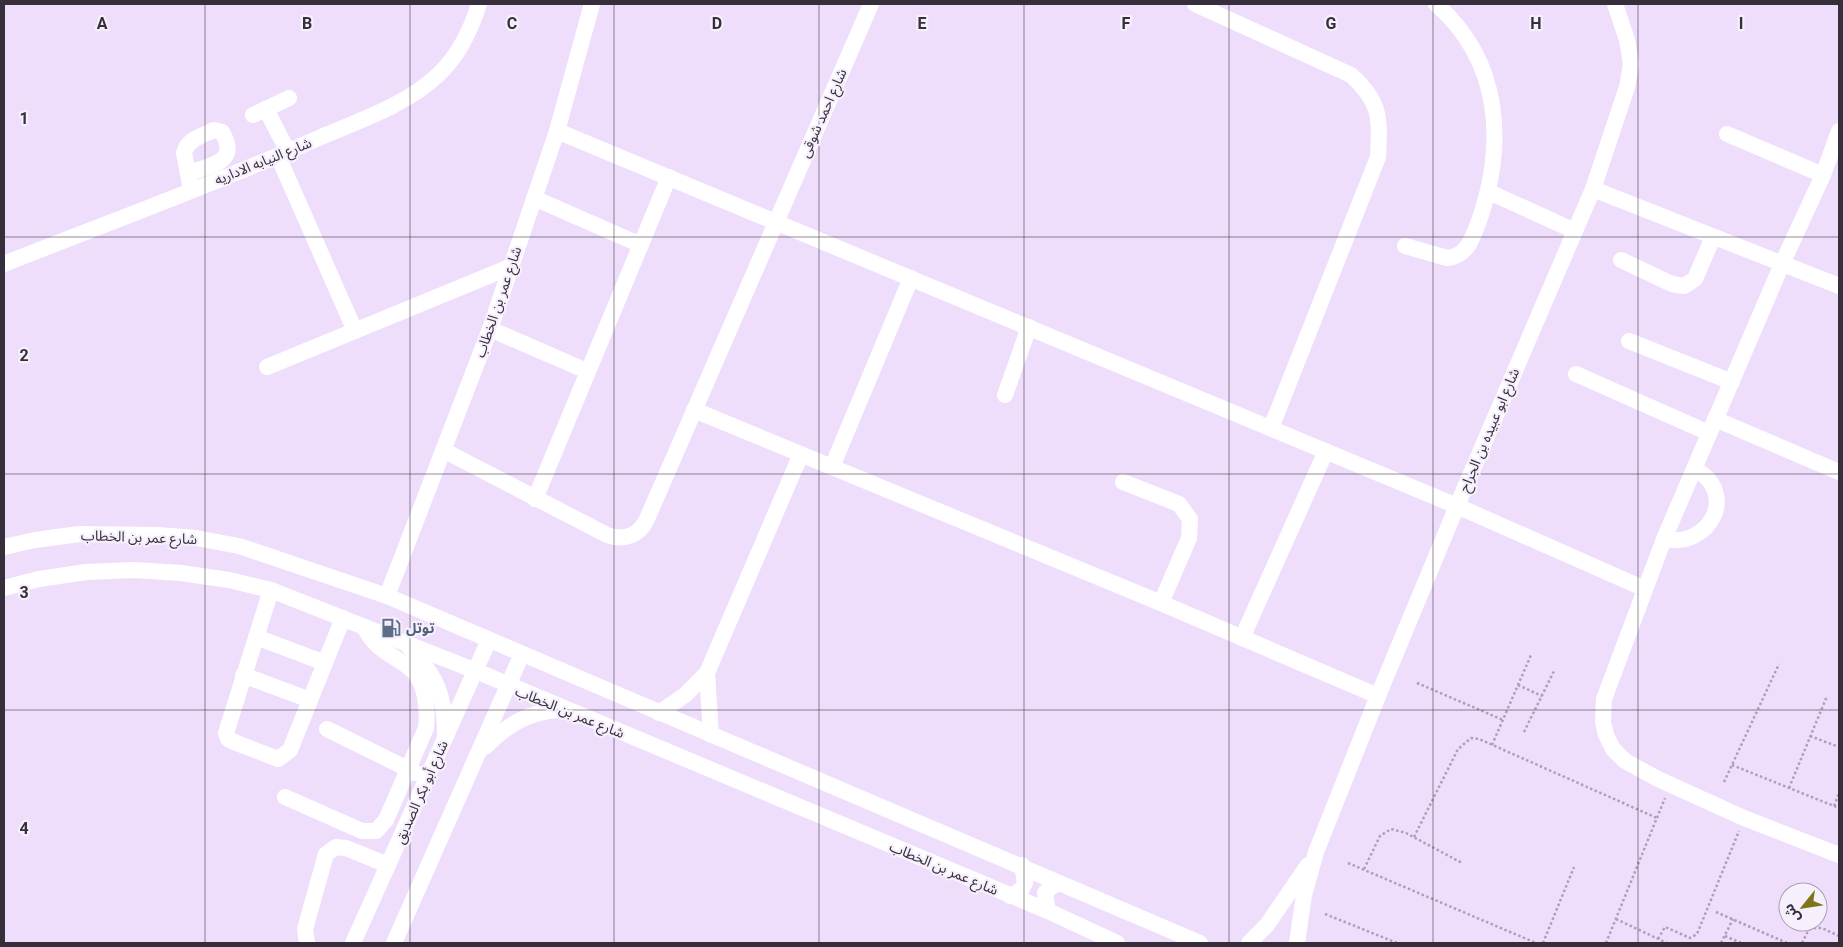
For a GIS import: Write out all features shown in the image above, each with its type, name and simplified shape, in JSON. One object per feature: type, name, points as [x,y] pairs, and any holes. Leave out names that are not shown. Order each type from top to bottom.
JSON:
[{"type":"street","name":"شارع النيابه الاداريه","points":[[4,264],[283,154],[377,113],[422,88],[453,58],[464,40],[479,4]]},
{"type":"street","name":"شارع عمر بن الخطاب","points":[[387,596],[490,329],[557,131],[592,4]]},
{"type":"street","name":"شارع احمد شوقى","points":[[443,450],[534,499],[613,537],[634,535],[644,525],[871,4]]},
{"type":"street","points":[[1195,4],[1351,75],[1367,90],[1377,108],[1380,131],[1378,157],[1271,428]]},
{"type":"street","points":[[1405,246],[1447,258],[1460,254],[1470,244],[1489,192],[1495,142],[1484,74],[1469,39],[1436,4]]},
{"type":"street","name":"شارع ابو عبيده بن الجراح","points":[[1297,943],[1302,904],[1316,852],[1457,506],[1593,189],[1627,87],[1630,64],[1627,40],[1615,4]]},
{"type":"street","points":[[289,98],[259,112],[283,154],[355,330]]},
{"type":"street","points":[[557,131],[1457,506],[1645,589]]},
{"type":"street","points":[[1839,132],[1823,175],[1782,264],[1664,539],[1604,700],[1603,722],[1613,749],[1625,761],[1671,785],[1744,818],[1839,855]]},
{"type":"street","points":[[1726,134],[1823,175]]},
{"type":"street","points":[[188,174],[191,190]]},
{"type":"street","points":[[534,499],[669,178]]},
{"type":"street","points":[[1593,189],[1839,286]]},
{"type":"street","points":[[1489,192],[1575,231]]},
{"type":"street","points":[[534,198],[641,245]]},
{"type":"street","points":[[1621,260],[1672,284],[1684,286],[1696,279],[1713,237]]},
{"type":"street","points":[[267,367],[510,267]]},
{"type":"street","points":[[832,467],[911,278]]},
{"type":"street","points":[[1005,395],[1028,327]]},
{"type":"street","points":[[490,329],[587,371]]},
{"type":"street","points":[[1629,342],[1732,382]]},
{"type":"street","points":[[1576,374],[1839,472]]},
{"type":"street","points":[[694,410],[1161,603],[1378,696]]},
{"type":"street","points":[[1242,638],[1326,452]]},
{"type":"street","points":[[659,713],[685,695],[707,673],[801,454]]},
{"type":"street","points":[[1664,539],[1674,542],[1694,538],[1709,524],[1714,515],[1717,500],[1713,484],[1702,472],[1694,469]]},
{"type":"street","points":[[1123,482],[1178,504],[1190,519],[1189,538],[1161,603]]},
{"type":"street","name":"شارع عمر بن الخطاب","points":[[4,547],[34,540],[79,534],[158,535],[196,538],[240,546],[387,596],[659,713],[1022,865],[1059,883],[1200,943]]},
{"type":"street","name":"شارع عمر بن الخطاب","points":[[4,588],[39,579],[86,572],[134,570],[182,573],[229,580],[271,590],[404,642],[568,710],[1048,911],[1117,943]]},
{"type":"street","points":[[271,590],[226,733],[228,739],[271,758],[278,759],[290,750],[343,618]]},
{"type":"street","points":[[285,797],[362,831],[376,831],[386,820],[426,728],[428,711],[425,695],[419,680],[409,667],[381,650],[364,627]]},
{"type":"street","points":[[256,637],[325,663]]},
{"type":"street","name":"شارع أبو بكر الصديق","points":[[352,943],[489,640]]},
{"type":"street","points":[[404,642],[426,666],[440,689],[445,710],[445,740]]},
{"type":"street","points":[[394,943],[522,654]]},
{"type":"street","points":[[707,673],[711,734]]},
{"type":"street","points":[[243,675],[310,700]]},
{"type":"street","points":[[480,752],[497,735],[518,720],[542,711],[568,710]]},
{"type":"street","points":[[327,730],[427,778]]},
{"type":"street","points":[[307,943],[305,929],[326,854],[336,848],[346,848],[388,865]]},
{"type":"street","name":"شارع ابو عبيده بن الجراح","points":[[1249,943],[1267,925],[1316,852]]},
{"type":"street","points":[[1010,896],[1021,890],[1025,883],[1022,865]]},
{"type":"street","points":[[1048,911],[1045,893],[1059,883]]},
{"type":"path","points":[[1492,745],[1531,655]]},
{"type":"path","points":[[1724,782],[1779,664]]},
{"type":"path","points":[[1524,732],[1554,671]]},
{"type":"path","points":[[1417,683],[1504,720]]},
{"type":"path","points":[[1518,684],[1542,696]]},
{"type":"path","points":[[1789,788],[1826,696]]},
{"type":"path","points":[[1810,736],[1839,747]]},
{"type":"path","points":[[1414,837],[1458,749],[1471,738],[1492,745],[1657,818]]},
{"type":"path","points":[[1732,765],[1839,808]]},
{"type":"path","points":[[1606,943],[1671,785]]},
{"type":"path","points":[[1834,806],[1839,793]]},
{"type":"path","points":[[1658,939],[1665,927],[1690,938],[1696,934],[1744,818]]},
{"type":"path","points":[[1364,870],[1383,832],[1391,829],[1414,837],[1462,863]]},
{"type":"path","points":[[1348,863],[1536,943]]},
{"type":"path","points":[[1543,943],[1574,867]]},
{"type":"path","points":[[1716,912],[1787,943]]},
{"type":"path","points":[[1324,914],[1397,943]]},
{"type":"path","points":[[1616,919],[1667,943]]},
{"type":"path","points":[[1721,943],[1733,920]]},
{"type":"path","points":[[1802,943],[1808,931],[1812,928],[1822,928],[1839,936]]},
{"type":"path","points":[[1725,936],[1741,943]]},
{"type":"place","name":"توتل","points":[[391,628]]}]
